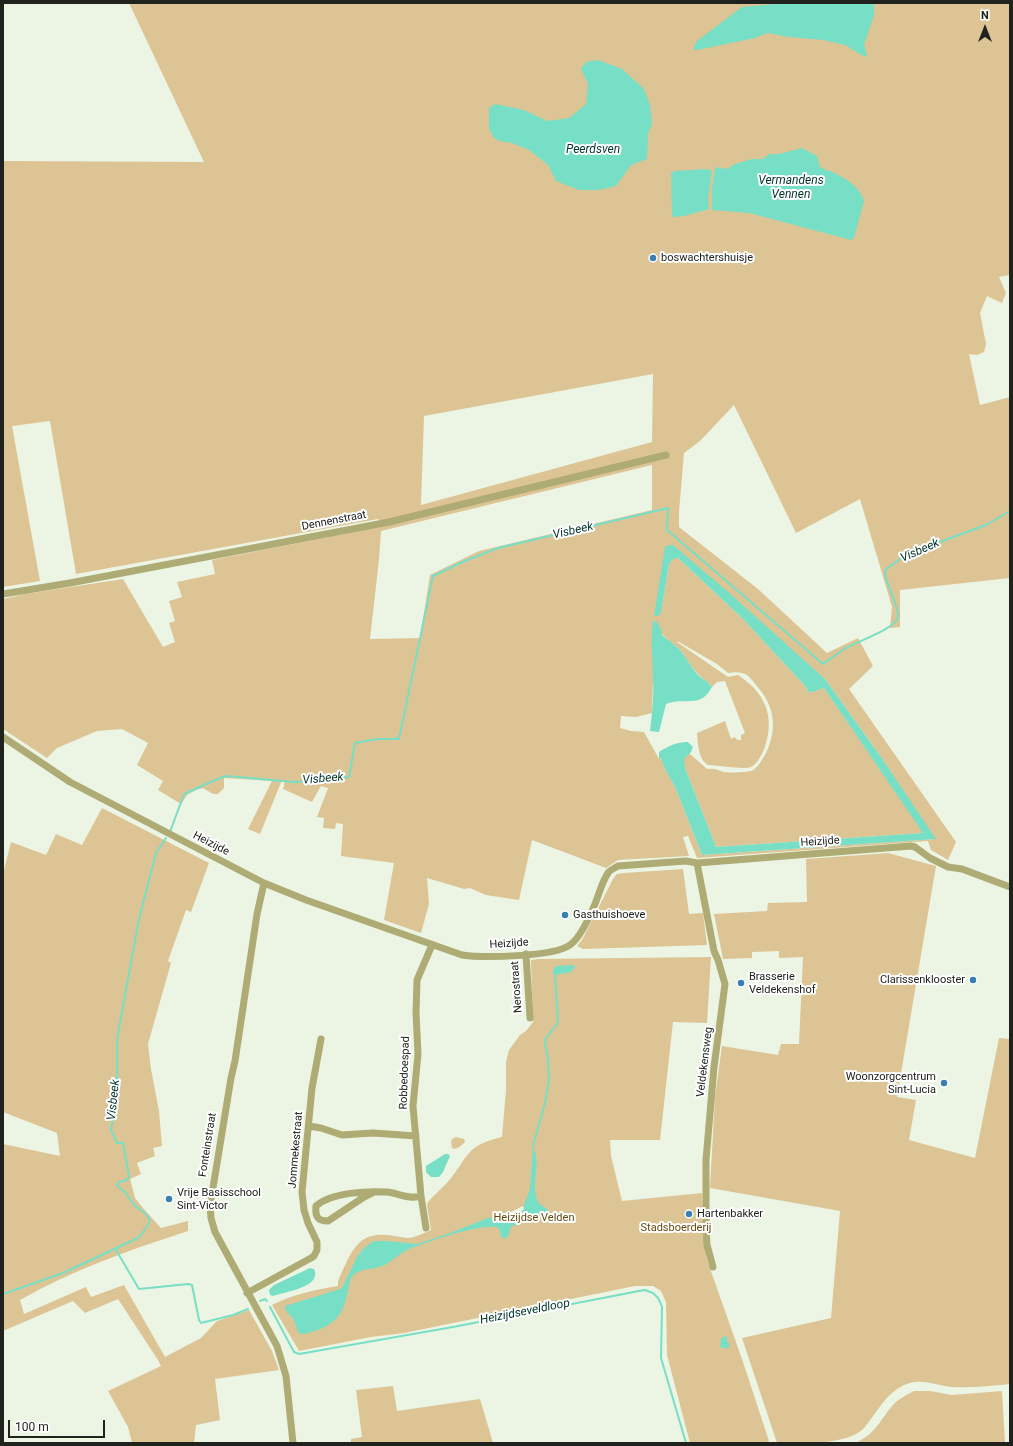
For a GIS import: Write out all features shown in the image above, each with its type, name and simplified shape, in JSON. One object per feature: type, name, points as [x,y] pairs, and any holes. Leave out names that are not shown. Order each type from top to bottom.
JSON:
[{"type":"street","name":"Dennenstraat","points":[[3,594],[77,582],[389,522],[666,455]]},
{"type":"street","name":"Heizijde","points":[[3,737],[70,782],[264,884],[462,955],[477,957],[526,954],[556,951],[566,948],[574,942],[581,931],[609,872],[618,866],[686,861],[697,863],[911,846],[919,848],[930,858],[948,867],[962,869],[1010,887]]},
{"type":"street","name":"Veldekensweg","points":[[697,863],[714,951],[725,984],[714,1067],[706,1160],[707,1245],[712,1267]]},
{"type":"street","name":"Fonteinstraat","points":[[264,884],[257,914],[236,1054],[224,1113],[210,1206],[212,1227],[277,1346],[287,1383],[293,1443]]},
{"type":"street","name":"Robbedoespad","points":[[426,1228],[420,1196],[413,1106],[418,1054],[416,1013],[417,980],[432,945]]},
{"type":"street","name":"Nerostraat","points":[[526,954],[530,1018]]},
{"type":"street","name":"Jommekestraat","points":[[247,1293],[314,1256],[317,1250],[317,1242],[308,1223],[303,1197],[312,1088],[321,1040]]},
{"type":"street","points":[[308,1126],[321,1128],[342,1135],[373,1133],[416,1136]]},
{"type":"street","points":[[374,1192],[328,1221],[316,1218],[316,1206],[322,1200],[350,1194],[374,1192],[388,1192],[416,1198],[420,1196]]},
{"type":"green space","points":[[129,3],[1010,3],[1010,275],[999,277],[1006,293],[1002,303],[987,296],[980,313],[986,344],[984,352],[977,355],[969,354],[980,405],[1010,397],[1010,578],[900,590],[900,627],[890,628],[892,607],[860,499],[796,533],[734,405],[700,441],[684,453],[679,512],[679,527],[758,589],[827,653],[858,638],[873,666],[849,689],[956,842],[948,860],[931,850],[928,841],[697,858],[688,836],[683,837],[689,856],[618,860],[606,868],[532,840],[519,900],[486,895],[470,888],[464,889],[427,878],[429,904],[421,933],[384,920],[394,863],[341,856],[343,824],[336,823],[335,829],[323,828],[324,818],[317,817],[328,788],[321,786],[312,802],[283,789],[285,781],[282,780],[260,834],[248,829],[272,781],[224,778],[224,788],[218,794],[213,794],[203,788],[187,795],[181,804],[158,790],[163,781],[137,765],[148,743],[122,729],[97,731],[57,748],[47,758],[3,729],[3,599],[25,594],[123,579],[163,647],[175,642],[169,623],[175,621],[169,601],[182,597],[177,582],[215,574],[212,560],[380,527],[378,519],[76,574],[50,421],[12,426],[40,581],[3,587],[3,161],[204,162]],"holes":[[[653,374],[652,442],[421,505],[424,416]],[[652,465],[652,510],[479,551],[430,575],[420,638],[370,639],[381,531]],[[670,545],[825,679],[881,757],[935,839],[702,855],[676,789],[664,767],[661,758],[659,759],[644,732],[620,728],[621,716],[636,717],[652,713],[653,681],[662,634],[679,649],[700,676],[712,687],[717,682],[725,681],[745,733],[741,735],[741,740],[734,737],[731,739],[725,721],[697,733],[700,755],[708,765],[743,768],[753,766],[760,758],[765,747],[769,725],[768,715],[761,697],[747,682],[738,675],[728,677],[677,642],[717,664],[728,673],[737,672],[747,675],[762,693],[771,710],[773,727],[772,736],[765,755],[761,762],[753,770],[724,772],[714,769],[707,769],[689,753],[683,759],[685,768],[716,847],[924,833],[824,688],[809,693],[806,687],[742,618],[678,558],[673,558],[669,564],[661,613]]]},
{"type":"green space","points":[[102,808],[209,863],[191,912],[186,910],[168,961],[171,963],[148,1044],[159,1111],[162,1146],[153,1148],[155,1156],[137,1163],[141,1174],[130,1179],[135,1198],[161,1228],[188,1221],[188,1231],[123,1253],[81,1270],[20,1300],[24,1314],[86,1287],[91,1297],[124,1285],[165,1357],[201,1338],[217,1321],[249,1310],[272,1351],[279,1370],[215,1379],[220,1420],[196,1425],[194,1443],[132,1443],[128,1427],[108,1391],[161,1366],[118,1299],[85,1313],[73,1301],[3,1331],[3,1144],[60,1156],[57,1133],[3,1112],[3,874],[11,842],[46,855],[56,834],[82,845]]},
{"type":"green space","points":[[888,853],[936,866],[897,1097],[916,1100],[909,1140],[975,1158],[999,1038],[1010,1039],[1010,1384],[981,1387],[959,1387],[926,1382],[910,1383],[902,1386],[890,1395],[865,1427],[858,1433],[848,1438],[811,1443],[777,1443],[742,1338],[831,1318],[840,1211],[710,1188],[715,1097],[722,1046],[778,1055],[781,1044],[799,1044],[803,957],[779,958],[779,951],[752,952],[752,958],[723,959],[714,914],[767,911],[768,903],[807,902],[806,859]]},
{"type":"green space","points":[[683,869],[689,914],[703,913],[707,945],[583,949],[577,946],[582,940],[617,874]]},
{"type":"green space","name":"Heizijdse Velden","points":[[711,957],[707,1023],[673,1022],[660,1140],[610,1140],[611,1156],[622,1201],[702,1193],[707,1260],[769,1441],[767,1443],[690,1443],[667,1355],[666,1302],[661,1291],[653,1286],[635,1286],[404,1333],[371,1337],[299,1351],[272,1305],[296,1295],[338,1286],[338,1281],[355,1247],[370,1236],[388,1235],[410,1238],[431,1230],[427,1205],[428,1202],[446,1184],[473,1149],[480,1144],[502,1137],[506,1090],[506,1062],[509,1050],[520,1035],[526,1031],[533,1022],[531,960]]},
{"type":"green space","points":[[456,1137],[464,1139],[465,1142],[457,1148],[452,1148],[452,1139]]},
{"type":"green space","points":[[393,1386],[397,1411],[480,1399],[493,1443],[351,1443],[351,1439],[362,1437],[356,1390]]},
{"type":"green space","points":[[914,1391],[930,1391],[952,1395],[1002,1391],[1005,1443],[855,1443],[868,1436],[877,1427],[895,1403]]},
{"type":"water","points":[[785,3],[874,3],[874,15],[864,45],[867,55],[865,57],[845,45],[823,40],[788,37],[768,33],[755,38],[694,50],[694,46],[697,41],[742,7]]},
{"type":"water","name":"Peerdsven","points":[[598,60],[622,69],[644,89],[650,105],[652,123],[648,134],[647,159],[631,165],[616,186],[599,190],[579,190],[556,181],[548,165],[529,150],[512,143],[499,141],[493,137],[489,128],[489,108],[495,104],[524,110],[547,121],[569,118],[586,104],[588,84],[581,69],[586,62]]},
{"type":"water","name":"Vermandens Vennen","points":[[802,148],[817,156],[820,167],[831,171],[846,180],[862,195],[864,201],[854,238],[851,240],[749,213],[712,210],[712,189],[716,167],[727,169],[735,164],[752,159],[763,159],[769,154],[779,154]]},
{"type":"water","points":[[706,169],[712,171],[708,199],[709,209],[684,216],[672,217],[671,173],[675,171]]},
{"type":"water","points":[[673,545],[727,591],[825,679],[881,757],[936,839],[702,855],[676,789],[664,767],[661,758],[659,759],[659,752],[669,746],[680,743],[688,742],[693,747],[691,752],[684,759],[685,768],[716,847],[923,833],[824,688],[809,693],[806,687],[742,618],[678,558],[673,559],[669,564],[661,613],[658,616],[654,616],[665,547]]},
{"type":"water","points":[[653,621],[656,621],[662,635],[680,649],[698,675],[712,687],[707,694],[697,700],[679,701],[666,704],[659,732],[650,731],[653,692]]},
{"type":"water","points":[[574,965],[575,967],[571,972],[555,975],[553,973],[556,966]]},
{"type":"water","points":[[533,1146],[536,1160],[536,1195],[538,1202],[548,1210],[547,1216],[539,1218],[529,1213],[524,1220],[511,1227],[508,1236],[504,1239],[501,1236],[499,1228],[492,1227],[468,1230],[439,1238],[415,1247],[404,1252],[385,1265],[357,1272],[351,1278],[344,1305],[336,1319],[320,1329],[300,1334],[285,1306],[340,1289],[343,1286],[357,1257],[364,1248],[372,1242],[387,1241],[417,1244],[488,1218],[507,1216],[523,1208],[530,1189]]},
{"type":"water","points":[[445,1154],[450,1156],[443,1172],[439,1177],[431,1177],[426,1172],[426,1166]]},
{"type":"water","points":[[310,1268],[314,1269],[315,1275],[313,1280],[308,1284],[301,1288],[273,1296],[270,1295],[269,1290],[274,1285]]},
{"type":"water","points":[[725,1336],[727,1337],[727,1342],[730,1344],[727,1349],[720,1347],[721,1339]]},
{"type":"pier","points":[[523,1206],[524,1209],[521,1212],[508,1218],[507,1214]]},
{"type":"waterway","name":"Visbeek","points":[[170,832],[184,794],[220,778],[227,776],[299,782],[314,778],[349,777],[355,743],[377,739],[399,739],[433,576],[460,563],[498,548],[668,508],[667,530],[823,664],[846,648],[884,630],[896,621],[898,612],[885,575],[885,570],[907,554],[986,525],[1010,511]]},
{"type":"waterway","name":"Visbeek","points":[[3,1294],[63,1273],[138,1238],[145,1230],[150,1220],[145,1213],[134,1205],[125,1192],[117,1186],[119,1182],[127,1180],[129,1176],[123,1143],[117,1143],[111,1130],[117,1092],[117,1039],[139,919],[156,853],[166,838]]},
{"type":"waterway","points":[[533,1146],[545,1103],[549,1080],[545,1042],[558,1020],[555,975]]},
{"type":"waterway","points":[[116,1250],[139,1289],[188,1284],[192,1285],[199,1320],[201,1323],[233,1315],[248,1309]]},
{"type":"waterway","name":"Heizijdseveldloop","points":[[270,1307],[294,1352],[299,1354],[453,1327],[645,1290],[653,1293],[658,1298],[662,1307],[661,1358],[686,1443]]},
{"type":"waterway","name":"Heizijdseveldloop","points":[[260,1301],[265,1299],[267,1301]]},
{"type":"place","name":"boswachtershuisje","points":[[653,258]]},
{"type":"place","name":"Gasthuishoeve","points":[[565,915]]},
{"type":"place","name":"Clarissenklooster","points":[[973,980]]},
{"type":"place","name":"Brasserie Veldekenshof","points":[[741,983]]},
{"type":"place","name":"Woonzorgcentrum Sint-Lucia","points":[[944,1083]]},
{"type":"place","name":"Vrije Basisschool Sint-Victor","points":[[169,1199]]},
{"type":"place","name":"Hartenbakker","points":[[689,1214]]},
{"type":"park label","name":"Stadsboerderij","points":[[676,1228]]}]
